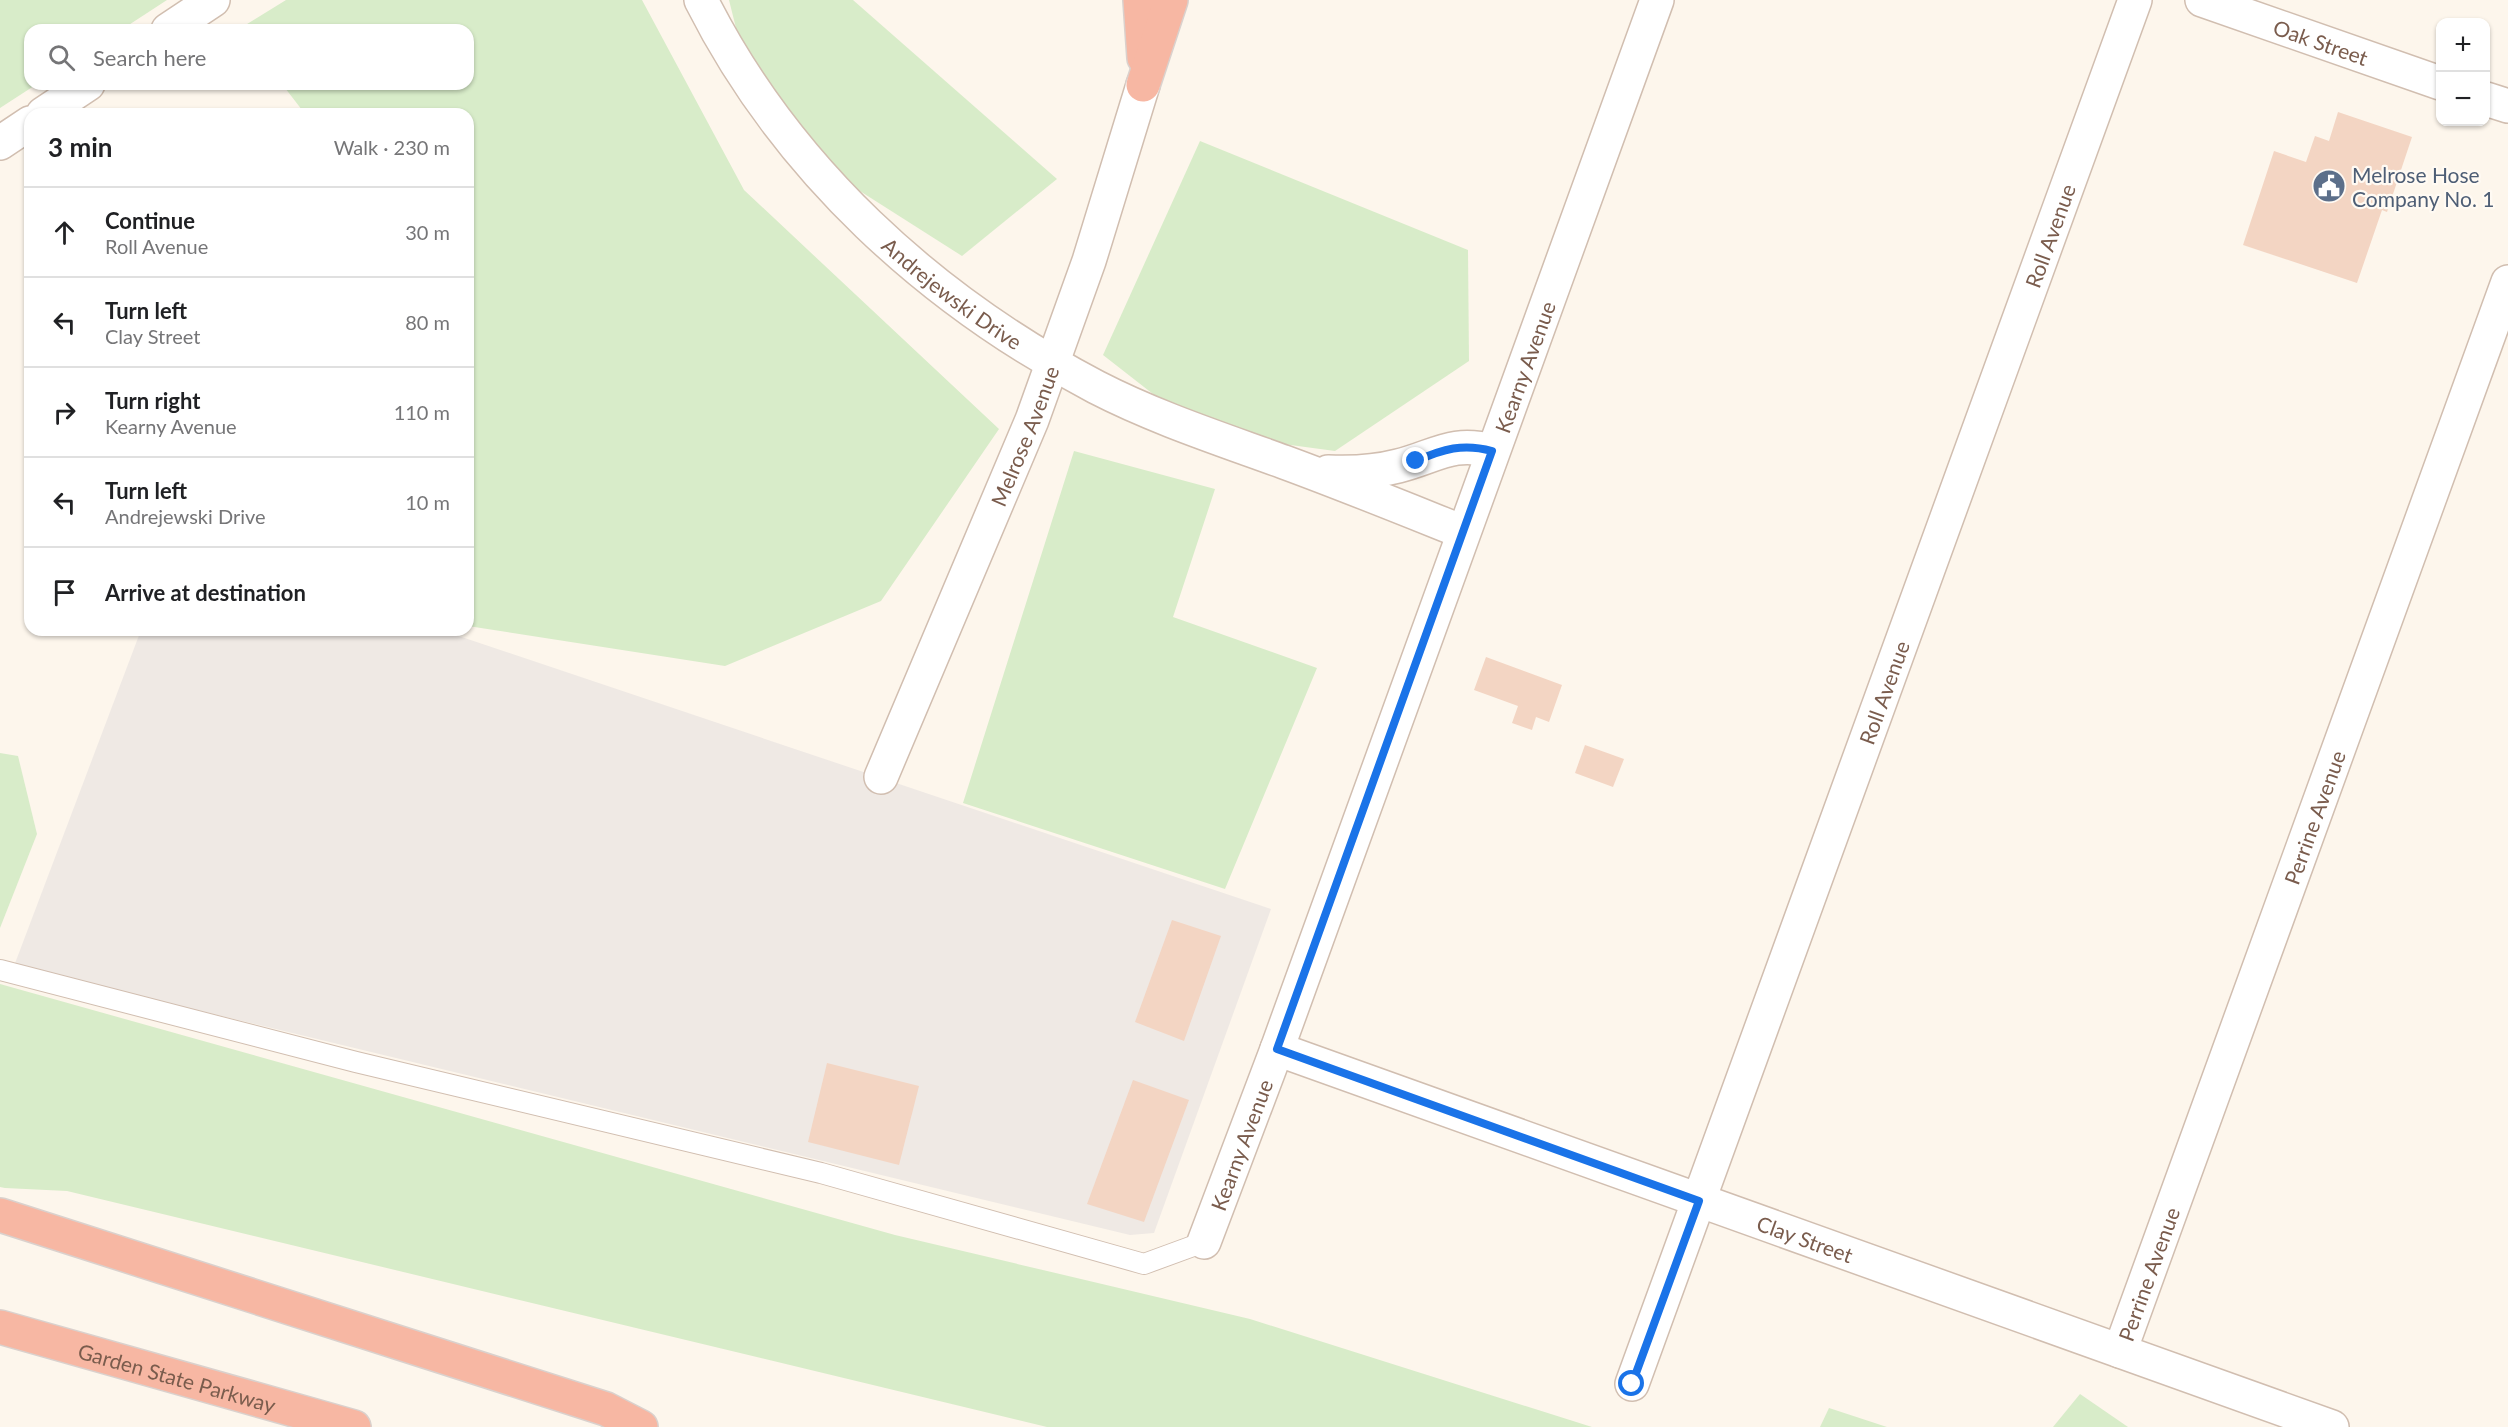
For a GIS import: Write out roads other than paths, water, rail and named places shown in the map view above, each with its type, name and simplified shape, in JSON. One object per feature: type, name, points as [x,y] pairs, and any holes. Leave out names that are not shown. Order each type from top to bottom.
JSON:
[{"type":"highway","points":[[1140,0],[1144,43],[1143,85]]},
{"type":"highway","points":[[1143,85],[1171,0]]},
{"type":"highway","points":[[0,1215],[606,1409],[641,1427]]},
{"type":"highway","name":"Garden State Parkway","points":[[0,1327],[354,1427]]},
{"type":"street","points":[[177,24],[213,0]]},
{"type":"street","name":"Andrejewski Drive","points":[[701,0],[742,73],[764,105],[870,229],[963,304],[1054,363],[1141,408],[1463,532]]},
{"type":"street","name":"Kearny Avenue","points":[[1204,1242],[1277,1049],[1657,0]]},
{"type":"street","name":"Roll Avenue","points":[[1632,1384],[2135,0]]},
{"type":"street","name":"Oak Street","points":[[2202,0],[2436,82]]},
{"type":"street","name":"Melrose Avenue","points":[[881,777],[1054,363],[1089,261],[1143,85]]},
{"type":"street","points":[[52,108],[79,90]]},
{"type":"street","points":[[2490,100],[2508,106]]},
{"type":"street","points":[[0,143],[24,127]]},
{"type":"street","name":"Perrine Avenue","points":[[2120,1351],[2508,282]]},
{"type":"street","name":"Andrejewski Drive","points":[[1300,468],[1329,472],[1376,471],[1459,446],[1475,446],[1492,451]]},
{"type":"street","name":"Clay Street","points":[[1277,1049],[2332,1427]]},
{"type":"lane","points":[[0,970],[356,1062],[821,1173],[1144,1264],[1204,1242]]},
{"type":"place","name":"Melrose Hose Company No. 1","points":[[2329,186]]}]
